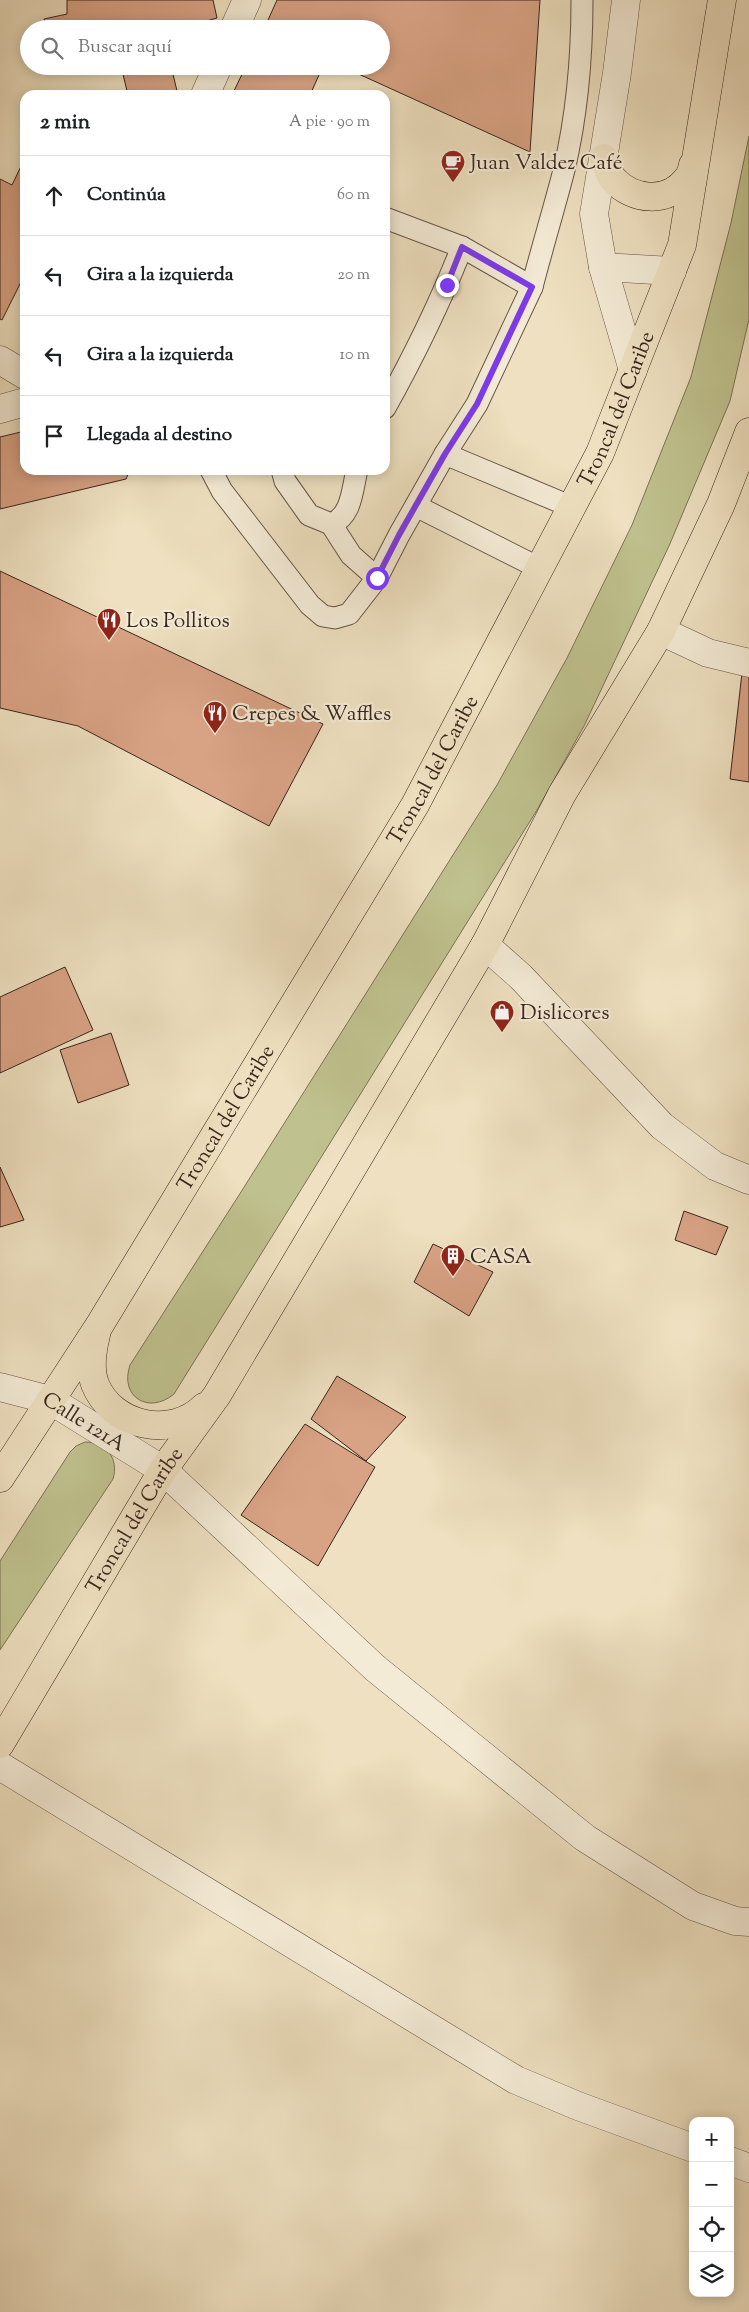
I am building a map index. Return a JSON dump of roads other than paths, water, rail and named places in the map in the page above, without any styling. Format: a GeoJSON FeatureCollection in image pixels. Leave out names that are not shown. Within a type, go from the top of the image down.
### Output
{"type":"FeatureCollection","features":[{"type":"Feature","properties":{"kind":"highway","name":"Troncal del Caribe"},"geometry":{"type":"LineString","coordinates":[[0,1478],[99,1326],[415,805],[600,453],[682,245],[722,0]]}},
{"type":"Feature","properties":{"kind":"highway"},"geometry":{"type":"LineString","coordinates":[[604,158],[612,178],[623,188],[629,192],[650,198],[671,193],[688,179],[696,159]]}},
{"type":"Feature","properties":{"kind":"highway","name":"Troncal del Caribe"},"geometry":{"type":"LineString","coordinates":[[0,1744],[163,1470],[216,1395],[485,945],[562,794],[661,631],[721,504],[749,432]]}},
{"type":"Feature","properties":{"kind":"highway"},"geometry":{"type":"LineString","coordinates":[[99,1326],[91,1355],[95,1384],[112,1408],[138,1423],[167,1426],[195,1416],[216,1395]]}},
{"type":"Feature","properties":{"kind":"street"},"geometry":{"type":"LineString","coordinates":[[238,20],[247,0]]}},
{"type":"Feature","properties":{"kind":"street"},"geometry":{"type":"LineString","coordinates":[[626,0],[617,73],[594,214],[603,266],[633,370]]}},
{"type":"Feature","properties":{"kind":"street"},"geometry":{"type":"LineString","coordinates":[[207,90],[214,75]]}},
{"type":"Feature","properties":{"kind":"street"},"geometry":{"type":"LineString","coordinates":[[603,266],[672,271]]}},
{"type":"Feature","properties":{"kind":"street"},"geometry":{"type":"LineString","coordinates":[[0,360],[20,372]]}},
{"type":"Feature","properties":{"kind":"street"},"geometry":{"type":"LineString","coordinates":[[0,408],[20,403]]}},
{"type":"Feature","properties":{"kind":"street"},"geometry":{"type":"LineString","coordinates":[[661,631],[708,652],[749,663]]}},
{"type":"Feature","properties":{"kind":"street"},"geometry":{"type":"LineString","coordinates":[[485,945],[521,977],[662,1126],[714,1166],[749,1180]]}},
{"type":"Feature","properties":{"kind":"street","name":"Calle 121A"},"geometry":{"type":"LineString","coordinates":[[0,1387],[50,1400],[163,1470],[375,1668],[585,1838],[692,1906],[736,1921],[749,1922]]}},
{"type":"Feature","properties":{"kind":"street"},"geometry":{"type":"LineString","coordinates":[[0,1766],[516,2080],[578,2106],[689,2147]]}},
{"type":"Feature","properties":{"kind":"street"},"geometry":{"type":"LineString","coordinates":[[733,2162],[749,2168]]}},
{"type":"Feature","properties":{"kind":"lane"},"geometry":{"type":"LineString","coordinates":[[214,475],[222,491],[310,605],[323,616],[335,618],[349,614],[377,578],[445,454],[477,404],[532,287],[564,168],[582,40],[582,0]]}},
{"type":"Feature","properties":{"kind":"lane"},"geometry":{"type":"LineString","coordinates":[[390,226],[462,247],[532,287]]}},
{"type":"Feature","properties":{"kind":"lane"},"geometry":{"type":"LineString","coordinates":[[390,399],[414,355],[447,285],[462,247]]}},
{"type":"Feature","properties":{"kind":"lane"},"geometry":{"type":"LineString","coordinates":[[445,454],[572,507]]}},
{"type":"Feature","properties":{"kind":"lane"},"geometry":{"type":"LineString","coordinates":[[283,475],[285,481],[308,515],[331,524],[352,555],[377,578]]}},
{"type":"Feature","properties":{"kind":"lane"},"geometry":{"type":"LineString","coordinates":[[331,524],[340,520],[347,512],[356,475]]}},
{"type":"Feature","properties":{"kind":"lane"},"geometry":{"type":"LineString","coordinates":[[416,506],[540,568]]}},
{"type":"Feature","properties":{"kind":"place","name":"Juan Valdez Café"},"geometry":{"type":"Point","coordinates":[453,183]}},
{"type":"Feature","properties":{"kind":"place","name":"Los Pollitos"},"geometry":{"type":"Point","coordinates":[109,641]}},
{"type":"Feature","properties":{"kind":"place","name":"Crepes & Waffles"},"geometry":{"type":"Point","coordinates":[215,734]}},
{"type":"Feature","properties":{"kind":"place","name":"Dislicores"},"geometry":{"type":"Point","coordinates":[502,1033]}},
{"type":"Feature","properties":{"kind":"place","name":"CASA"},"geometry":{"type":"Point","coordinates":[453,1277]}}]}
